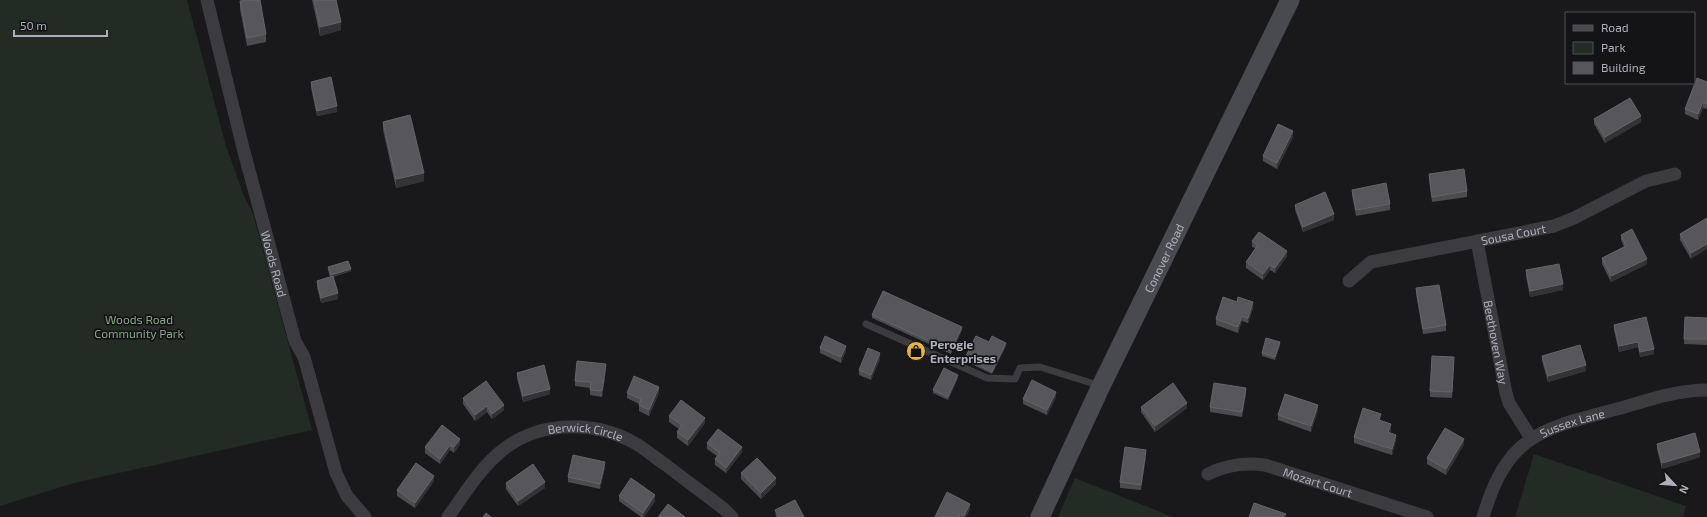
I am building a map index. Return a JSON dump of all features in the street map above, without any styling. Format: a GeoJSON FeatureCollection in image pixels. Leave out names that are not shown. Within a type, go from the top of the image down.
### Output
{"type":"FeatureCollection","features":[{"type":"Feature","properties":{"kind":"street","name":"Woods Road"},"geometry":{"type":"LineString","coordinates":[[207,0],[243,148],[295,341],[304,357],[336,473],[347,496],[365,517]]}},
{"type":"Feature","properties":{"kind":"street","name":"Conover Road"},"geometry":{"type":"LineString","coordinates":[[1040,517],[1101,386],[1290,0]]}},
{"type":"Feature","properties":{"kind":"street","name":"Sousa Court"},"geometry":{"type":"LineString","coordinates":[[1348,281],[1371,262],[1554,226],[1574,218],[1646,181],[1675,174]]}},
{"type":"Feature","properties":{"kind":"street","name":"Beethoven Way"},"geometry":{"type":"LineString","coordinates":[[1477,241],[1506,393],[1515,412],[1531,438]]}},
{"type":"Feature","properties":{"kind":"street","name":"Sussex Lane"},"geometry":{"type":"LineString","coordinates":[[1483,517],[1490,491],[1502,470],[1512,455],[1531,438],[1549,428],[1676,392],[1707,390]]}},
{"type":"Feature","properties":{"kind":"street","name":"Berwick Circle"},"geometry":{"type":"LineString","coordinates":[[448,517],[484,467],[499,452],[516,440],[535,433],[552,428],[572,426],[606,430],[631,441],[724,509],[732,517]]}},
{"type":"Feature","properties":{"kind":"street","name":"Mozart Court"},"geometry":{"type":"LineString","coordinates":[[1208,474],[1220,468],[1231,465],[1254,463],[1265,465],[1427,517]]}},
{"type":"Feature","properties":{"kind":"lane"},"geometry":{"type":"LineString","coordinates":[[866,324],[987,378],[1015,379],[1020,368],[1040,367],[1101,386]]}},
{"type":"Feature","properties":{"kind":"green space","name":"Woods Road Community Park"},"geometry":{"type":"Polygon","coordinates":[[[0,0],[187,0],[226,146],[244,196],[253,214],[312,430],[74,483],[0,506],[0,0]]]}},
{"type":"Feature","properties":{"kind":"green space"},"geometry":{"type":"Polygon","coordinates":[[[1534,454],[1686,506],[1683,517],[1515,517],[1534,454]]]}},
{"type":"Feature","properties":{"kind":"green space"},"geometry":{"type":"Polygon","coordinates":[[[1075,478],[1173,517],[1058,517],[1075,478]]]}},
{"type":"Feature","properties":{"kind":"building"},"geometry":{"type":"Polygon","coordinates":[[[260,0],[266,34],[247,38],[240,1],[260,0]]]}},
{"type":"Feature","properties":{"kind":"building"},"geometry":{"type":"Polygon","coordinates":[[[314,0],[336,0],[341,22],[320,27],[314,0]]]}},
{"type":"Feature","properties":{"kind":"building"},"geometry":{"type":"Polygon","coordinates":[[[331,77],[337,106],[317,111],[311,82],[331,77]]]}},
{"type":"Feature","properties":{"kind":"building"},"geometry":{"type":"Polygon","coordinates":[[[1697,78],[1707,82],[1707,104],[1703,102],[1698,114],[1685,109],[1697,78]]]}},
{"type":"Feature","properties":{"kind":"building"},"geometry":{"type":"Polygon","coordinates":[[[1630,98],[1641,116],[1605,137],[1594,119],[1630,98]]]}},
{"type":"Feature","properties":{"kind":"building"},"geometry":{"type":"Polygon","coordinates":[[[410,115],[424,173],[396,179],[383,122],[410,115]]]}},
{"type":"Feature","properties":{"kind":"building"},"geometry":{"type":"Polygon","coordinates":[[[1278,124],[1293,131],[1277,163],[1263,156],[1278,124]]]}},
{"type":"Feature","properties":{"kind":"building"},"geometry":{"type":"Polygon","coordinates":[[[1464,169],[1467,191],[1432,197],[1429,174],[1464,169]]]}},
{"type":"Feature","properties":{"kind":"building"},"geometry":{"type":"Polygon","coordinates":[[[1386,183],[1390,204],[1356,210],[1352,190],[1386,183]]]}},
{"type":"Feature","properties":{"kind":"building"},"geometry":{"type":"Polygon","coordinates":[[[1325,192],[1334,214],[1303,227],[1295,205],[1325,192]]]}},
{"type":"Feature","properties":{"kind":"building"},"geometry":{"type":"Polygon","coordinates":[[[1707,218],[1707,244],[1691,253],[1680,234],[1707,218]]]}},
{"type":"Feature","properties":{"kind":"building"},"geometry":{"type":"Polygon","coordinates":[[[1632,229],[1647,259],[1611,276],[1602,258],[1626,246],[1621,235],[1632,229]]]}},
{"type":"Feature","properties":{"kind":"building"},"geometry":{"type":"Polygon","coordinates":[[[1259,232],[1287,251],[1275,268],[1270,265],[1263,274],[1246,262],[1258,245],[1252,241],[1259,232]]]}},
{"type":"Feature","properties":{"kind":"building"},"geometry":{"type":"Polygon","coordinates":[[[348,261],[351,269],[331,275],[328,267],[348,261]]]}},
{"type":"Feature","properties":{"kind":"building"},"geometry":{"type":"Polygon","coordinates":[[[1559,264],[1563,284],[1530,291],[1526,270],[1559,264]]]}},
{"type":"Feature","properties":{"kind":"building"},"geometry":{"type":"Polygon","coordinates":[[[333,276],[338,293],[321,298],[317,281],[333,276]]]}},
{"type":"Feature","properties":{"kind":"building"},"geometry":{"type":"Polygon","coordinates":[[[1439,285],[1446,325],[1423,329],[1416,288],[1439,285]]]}},
{"type":"Feature","properties":{"kind":"building"},"geometry":{"type":"Polygon","coordinates":[[[883,291],[962,327],[951,351],[872,315],[883,291]]]}},
{"type":"Feature","properties":{"kind":"building"},"geometry":{"type":"Polygon","coordinates":[[[1223,297],[1237,302],[1238,297],[1253,302],[1248,318],[1242,316],[1238,327],[1216,319],[1223,297]]]}},
{"type":"Feature","properties":{"kind":"building"},"geometry":{"type":"Polygon","coordinates":[[[1646,317],[1654,349],[1640,352],[1638,342],[1619,346],[1614,325],[1646,317]]]}},
{"type":"Feature","properties":{"kind":"building"},"geometry":{"type":"Polygon","coordinates":[[[1685,317],[1707,318],[1707,339],[1684,339],[1685,317]]]}},
{"type":"Feature","properties":{"kind":"building"},"geometry":{"type":"Polygon","coordinates":[[[825,336],[846,346],[841,357],[820,348],[825,336]]]}},
{"type":"Feature","properties":{"kind":"building"},"geometry":{"type":"Polygon","coordinates":[[[976,336],[989,342],[992,336],[1006,343],[992,372],[965,358],[976,336]]]}},
{"type":"Feature","properties":{"kind":"building"},"geometry":{"type":"Polygon","coordinates":[[[1266,338],[1280,342],[1275,357],[1262,353],[1266,338]]]}},
{"type":"Feature","properties":{"kind":"building"},"geometry":{"type":"Polygon","coordinates":[[[1580,345],[1586,365],[1548,376],[1542,356],[1580,345]]]}},
{"type":"Feature","properties":{"kind":"building"},"geometry":{"type":"Polygon","coordinates":[[[868,348],[880,353],[871,375],[859,370],[868,348]]]}},
{"type":"Feature","properties":{"kind":"building"},"geometry":{"type":"Polygon","coordinates":[[[1432,356],[1454,357],[1452,392],[1430,391],[1432,356]]]}},
{"type":"Feature","properties":{"kind":"building"},"geometry":{"type":"Polygon","coordinates":[[[577,361],[606,364],[602,391],[590,390],[591,382],[575,381],[577,361]]]}},
{"type":"Feature","properties":{"kind":"building"},"geometry":{"type":"Polygon","coordinates":[[[544,365],[550,389],[523,396],[517,373],[544,365]]]}},
{"type":"Feature","properties":{"kind":"building"},"geometry":{"type":"Polygon","coordinates":[[[944,368],[958,375],[948,397],[933,390],[944,368]]]}},
{"type":"Feature","properties":{"kind":"building"},"geometry":{"type":"Polygon","coordinates":[[[634,376],[659,387],[649,410],[639,405],[641,399],[627,393],[634,376]]]}},
{"type":"Feature","properties":{"kind":"building"},"geometry":{"type":"Polygon","coordinates":[[[1032,380],[1056,392],[1047,410],[1023,399],[1032,380]]]}},
{"type":"Feature","properties":{"kind":"building"},"geometry":{"type":"Polygon","coordinates":[[[486,381],[504,405],[492,414],[487,406],[475,415],[463,398],[486,381]]]}},
{"type":"Feature","properties":{"kind":"building"},"geometry":{"type":"Polygon","coordinates":[[[1173,383],[1187,403],[1155,426],[1141,407],[1173,383]]]}},
{"type":"Feature","properties":{"kind":"building"},"geometry":{"type":"Polygon","coordinates":[[[1214,383],[1246,388],[1242,412],[1210,407],[1214,383]]]}},
{"type":"Feature","properties":{"kind":"building"},"geometry":{"type":"Polygon","coordinates":[[[1285,394],[1318,405],[1311,426],[1278,415],[1285,394]]]}},
{"type":"Feature","properties":{"kind":"building"},"geometry":{"type":"Polygon","coordinates":[[[681,400],[705,418],[688,440],[677,432],[682,425],[669,416],[681,400]]]}},
{"type":"Feature","properties":{"kind":"building"},"geometry":{"type":"Polygon","coordinates":[[[1363,408],[1381,414],[1379,420],[1391,424],[1388,432],[1396,435],[1392,449],[1354,437],[1363,408]]]}},
{"type":"Feature","properties":{"kind":"building"},"geometry":{"type":"Polygon","coordinates":[[[442,425],[460,439],[454,447],[450,445],[440,459],[425,447],[442,425]]]}},
{"type":"Feature","properties":{"kind":"building"},"geometry":{"type":"Polygon","coordinates":[[[1445,428],[1464,439],[1446,469],[1427,458],[1445,428]]]}},
{"type":"Feature","properties":{"kind":"building"},"geometry":{"type":"Polygon","coordinates":[[[718,429],[742,447],[726,468],[715,459],[720,453],[707,443],[718,429]]]}},
{"type":"Feature","properties":{"kind":"building"},"geometry":{"type":"Polygon","coordinates":[[[1695,433],[1700,452],[1662,463],[1657,444],[1695,433]]]}},
{"type":"Feature","properties":{"kind":"building"},"geometry":{"type":"Polygon","coordinates":[[[1125,447],[1146,450],[1141,485],[1120,482],[1125,447]]]}},
{"type":"Feature","properties":{"kind":"building"},"geometry":{"type":"Polygon","coordinates":[[[573,455],[605,462],[600,484],[568,477],[573,455]]]}},
{"type":"Feature","properties":{"kind":"building"},"geometry":{"type":"Polygon","coordinates":[[[757,458],[776,478],[761,493],[741,473],[757,458]]]}},
{"type":"Feature","properties":{"kind":"building"},"geometry":{"type":"Polygon","coordinates":[[[416,463],[434,476],[415,503],[397,490],[416,463]]]}},
{"type":"Feature","properties":{"kind":"building"},"geometry":{"type":"Polygon","coordinates":[[[533,464],[545,482],[518,501],[506,483],[533,464]]]}},
{"type":"Feature","properties":{"kind":"building"},"geometry":{"type":"Polygon","coordinates":[[[631,478],[655,495],[643,513],[619,496],[631,478]]]}},
{"type":"Feature","properties":{"kind":"building"},"geometry":{"type":"Polygon","coordinates":[[[947,492],[970,504],[964,516],[960,514],[959,517],[935,517],[947,492]]]}},
{"type":"Feature","properties":{"kind":"building"},"geometry":{"type":"Polygon","coordinates":[[[795,500],[804,517],[779,517],[775,510],[795,500]]]}},
{"type":"Feature","properties":{"kind":"building"},"geometry":{"type":"Polygon","coordinates":[[[1254,503],[1286,514],[1284,517],[1249,517],[1254,503]]]}},
{"type":"Feature","properties":{"kind":"building"},"geometry":{"type":"Polygon","coordinates":[[[668,504],[685,517],[658,517],[668,504]]]}},
{"type":"Feature","properties":{"kind":"building"},"geometry":{"type":"Polygon","coordinates":[[[486,513],[491,517],[483,517],[486,513]]]}},
{"type":"Feature","properties":{"kind":"place","name":"Perogie Enterprises"},"geometry":{"type":"Point","coordinates":[916,351]}}]}
